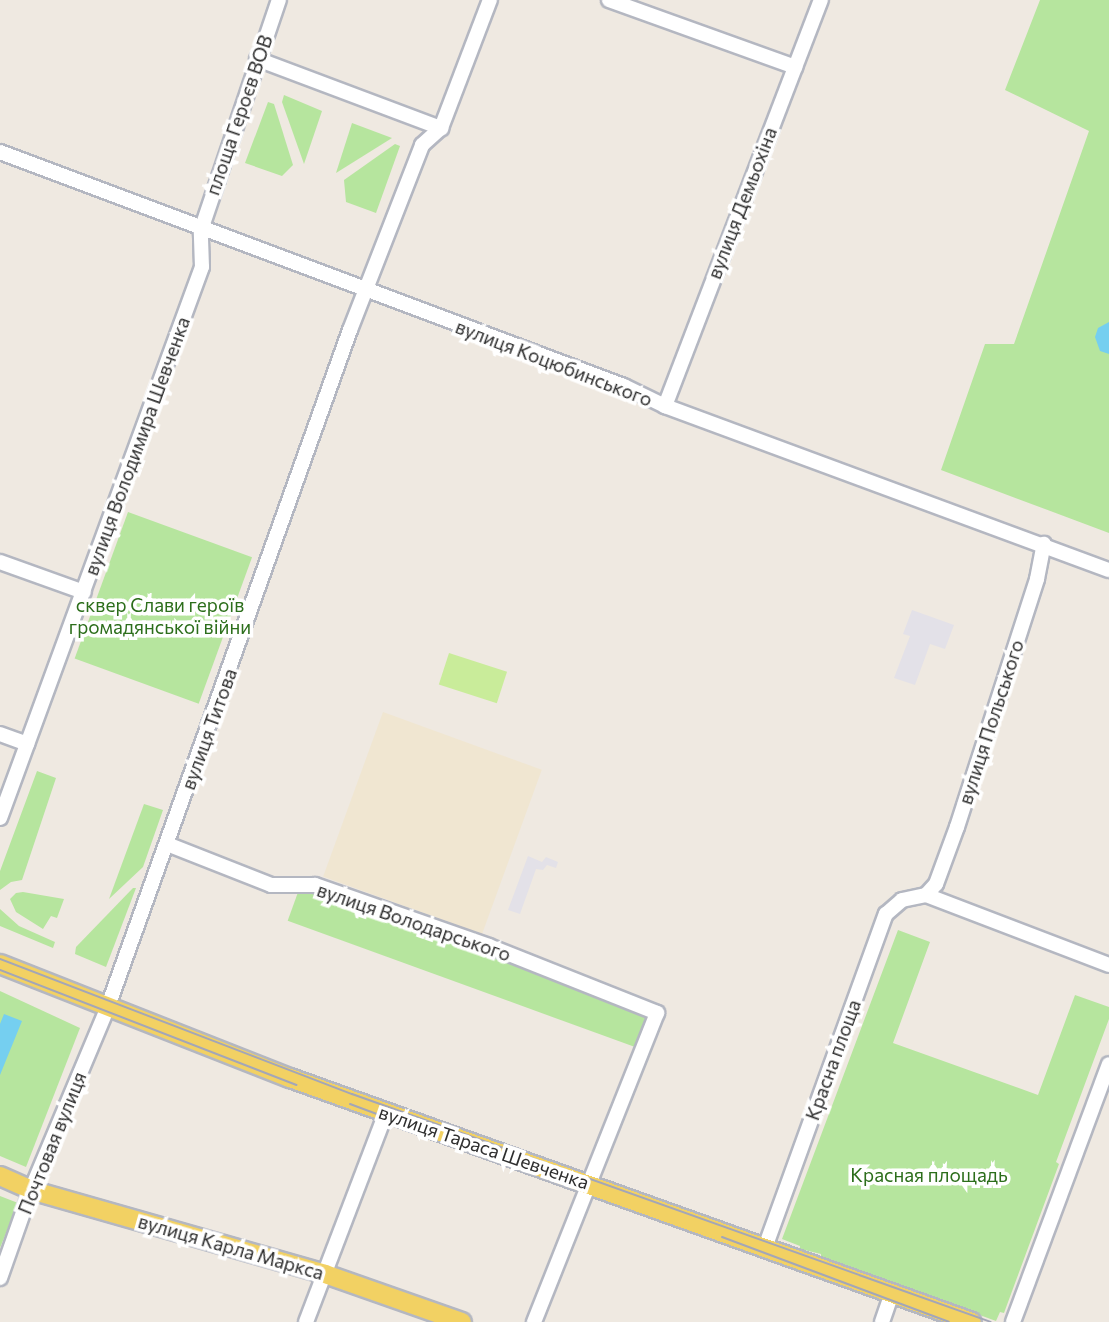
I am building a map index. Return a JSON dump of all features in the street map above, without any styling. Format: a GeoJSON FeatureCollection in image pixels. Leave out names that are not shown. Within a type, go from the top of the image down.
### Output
{"type":"FeatureCollection","features":[{"type":"Feature","properties":{"kind":"main road","name":"вулиця Тараса Шевченка"},"geometry":{"type":"LineString","coordinates":[[0,964],[107,1009],[386,1113],[589,1183],[972,1322]]}},
{"type":"Feature","properties":{"kind":"main road","name":"вулиця Карла Маркса"},"geometry":{"type":"LineString","coordinates":[[0,1176],[31,1190],[325,1274],[462,1322]]}},
{"type":"Feature","properties":{"kind":"street","name":"площа Героєв ВОВ"},"geometry":{"type":"LineString","coordinates":[[201,230],[279,0]]}},
{"type":"Feature","properties":{"kind":"street"},"geometry":{"type":"LineString","coordinates":[[366,292],[422,145],[441,128],[491,0]]}},
{"type":"Feature","properties":{"kind":"street"},"geometry":{"type":"LineString","coordinates":[[610,0],[795,66]]}},
{"type":"Feature","properties":{"kind":"street","name":"вулиця Демьохіна"},"geometry":{"type":"LineString","coordinates":[[665,406],[821,0]]}},
{"type":"Feature","properties":{"kind":"street"},"geometry":{"type":"LineString","coordinates":[[257,59],[441,128]]}},
{"type":"Feature","properties":{"kind":"street","name":"вулиця Коцюбинського"},"geometry":{"type":"LineString","coordinates":[[0,152],[366,292],[624,386],[665,406],[1109,570]]}},
{"type":"Feature","properties":{"kind":"street","name":"вулиця Володимира Шевченка"},"geometry":{"type":"LineString","coordinates":[[0,818],[202,267],[201,230]]}},
{"type":"Feature","properties":{"kind":"street","name":"вулиця Титова"},"geometry":{"type":"LineString","coordinates":[[107,1009],[366,292]]}},
{"type":"Feature","properties":{"kind":"street","name":"вулиця Польського"},"geometry":{"type":"LineString","coordinates":[[926,895],[936,884],[954,837],[1037,579],[1044,544]]}},
{"type":"Feature","properties":{"kind":"street"},"geometry":{"type":"LineString","coordinates":[[0,562],[84,592]]}},
{"type":"Feature","properties":{"kind":"street"},"geometry":{"type":"LineString","coordinates":[[0,734],[27,744]]}},
{"type":"Feature","properties":{"kind":"street","name":"вулиця Володарського"},"geometry":{"type":"LineString","coordinates":[[167,844],[271,885],[315,885],[489,946],[657,1013],[589,1183]]}},
{"type":"Feature","properties":{"kind":"street"},"geometry":{"type":"LineString","coordinates":[[926,895],[1109,965]]}},
{"type":"Feature","properties":{"kind":"street","name":"Красна площа"},"geometry":{"type":"LineString","coordinates":[[762,1247],[768,1242],[887,914],[902,900],[926,895]]}},
{"type":"Feature","properties":{"kind":"street","name":"Почтовая вулиця"},"geometry":{"type":"LineString","coordinates":[[0,1278],[31,1190],[107,1009]]}},
{"type":"Feature","properties":{"kind":"street"},"geometry":{"type":"LineString","coordinates":[[1013,1322],[1109,1064]]}},
{"type":"Feature","properties":{"kind":"street"},"geometry":{"type":"LineString","coordinates":[[306,1322],[386,1113]]}},
{"type":"Feature","properties":{"kind":"street"},"geometry":{"type":"LineString","coordinates":[[534,1322],[589,1183]]}},
{"type":"Feature","properties":{"kind":"street"},"geometry":{"type":"LineString","coordinates":[[882,1322],[892,1293]]}},
{"type":"Feature","properties":{"kind":"shaded area"},"geometry":{"type":"Polygon","coordinates":[[[912,610],[954,625],[945,649],[930,644],[915,685],[894,678],[910,636],[903,634],[912,610]]]}},
{"type":"Feature","properties":{"kind":"shaded area"},"geometry":{"type":"Polygon","coordinates":[[[383,712],[542,770],[482,934],[323,876],[383,712]]]}},
{"type":"Feature","properties":{"kind":"shaded area"},"geometry":{"type":"Polygon","coordinates":[[[528,856],[542,862],[546,857],[558,862],[556,868],[547,865],[543,870],[536,869],[520,914],[508,910],[528,856]]]}},
{"type":"Feature","properties":{"kind":"green space"},"geometry":{"type":"Polygon","coordinates":[[[1040,0],[1109,0],[1109,533],[941,470],[985,344],[1014,344],[1089,131],[1005,90],[1040,0]]]}},
{"type":"Feature","properties":{"kind":"green space"},"geometry":{"type":"Polygon","coordinates":[[[284,95],[322,111],[304,164],[282,102],[284,95]]]}},
{"type":"Feature","properties":{"kind":"green space"},"geometry":{"type":"Polygon","coordinates":[[[268,102],[274,104],[293,165],[282,176],[245,163],[268,102]]]}},
{"type":"Feature","properties":{"kind":"green space"},"geometry":{"type":"Polygon","coordinates":[[[352,123],[392,138],[336,173],[352,123]]]}},
{"type":"Feature","properties":{"kind":"green space"},"geometry":{"type":"Polygon","coordinates":[[[395,144],[400,146],[376,213],[346,202],[344,180],[395,144]]]}},
{"type":"Feature","properties":{"kind":"green space","name":"сквер Слави героїв громадянської війни"},"geometry":{"type":"Polygon","coordinates":[[[128,512],[252,557],[199,704],[75,659],[128,512]]]}},
{"type":"Feature","properties":{"kind":"green space"},"geometry":{"type":"Polygon","coordinates":[[[449,653],[507,672],[497,703],[439,684],[449,653]]]}},
{"type":"Feature","properties":{"kind":"green space"},"geometry":{"type":"Polygon","coordinates":[[[37,771],[56,778],[22,880],[11,882],[0,890],[0,871],[37,771]]]}},
{"type":"Feature","properties":{"kind":"green space"},"geometry":{"type":"Polygon","coordinates":[[[144,804],[163,810],[143,867],[109,899],[144,804]]]}},
{"type":"Feature","properties":{"kind":"green space"},"geometry":{"type":"Polygon","coordinates":[[[301,884],[655,1013],[642,1050],[288,921],[301,884]]]}},
{"type":"Feature","properties":{"kind":"green space"},"geometry":{"type":"Polygon","coordinates":[[[133,888],[136,888],[106,967],[75,954],[76,947],[133,888]]]}},
{"type":"Feature","properties":{"kind":"green space"},"geometry":{"type":"Polygon","coordinates":[[[16,893],[64,899],[57,918],[51,916],[43,929],[16,912],[10,899],[16,893]]]}},
{"type":"Feature","properties":{"kind":"green space"},"geometry":{"type":"Polygon","coordinates":[[[0,909],[19,926],[55,942],[53,948],[0,926],[0,909]]]}},
{"type":"Feature","properties":{"kind":"green space","name":"Красная площадь"},"geometry":{"type":"Polygon","coordinates":[[[898,930],[930,942],[893,1043],[1038,1095],[1075,995],[1109,1007],[1109,1019],[1056,1162],[1059,1164],[1004,1313],[1000,1312],[996,1321],[821,1257],[821,1254],[800,1249],[800,1246],[782,1239],[898,930]]]}},
{"type":"Feature","properties":{"kind":"green space"},"geometry":{"type":"Polygon","coordinates":[[[0,991],[80,1028],[26,1167],[0,1156],[0,991]]]}},
{"type":"Feature","properties":{"kind":"green space"},"geometry":{"type":"Polygon","coordinates":[[[0,1196],[18,1203],[0,1248],[0,1196]]]}},
{"type":"Feature","properties":{"kind":"water"},"geometry":{"type":"Polygon","coordinates":[[[1109,322],[1109,354],[1100,351],[1095,337],[1098,328],[1109,322]]]}},
{"type":"Feature","properties":{"kind":"water"},"geometry":{"type":"Polygon","coordinates":[[[4,1014],[22,1021],[0,1075],[0,1024],[4,1014]]]}},
{"type":"Feature","properties":{"kind":"tram line"},"geometry":{"type":"LineString","coordinates":[[0,959],[352,1094],[991,1322]]}},
{"type":"Feature","properties":{"kind":"tram line"},"geometry":{"type":"LineString","coordinates":[[0,970],[297,1085]]}},
{"type":"Feature","properties":{"kind":"tram line"},"geometry":{"type":"LineString","coordinates":[[350,1104],[425,1132]]}},
{"type":"Feature","properties":{"kind":"tram line"},"geometry":{"type":"LineString","coordinates":[[722,1237],[949,1322]]}}]}
